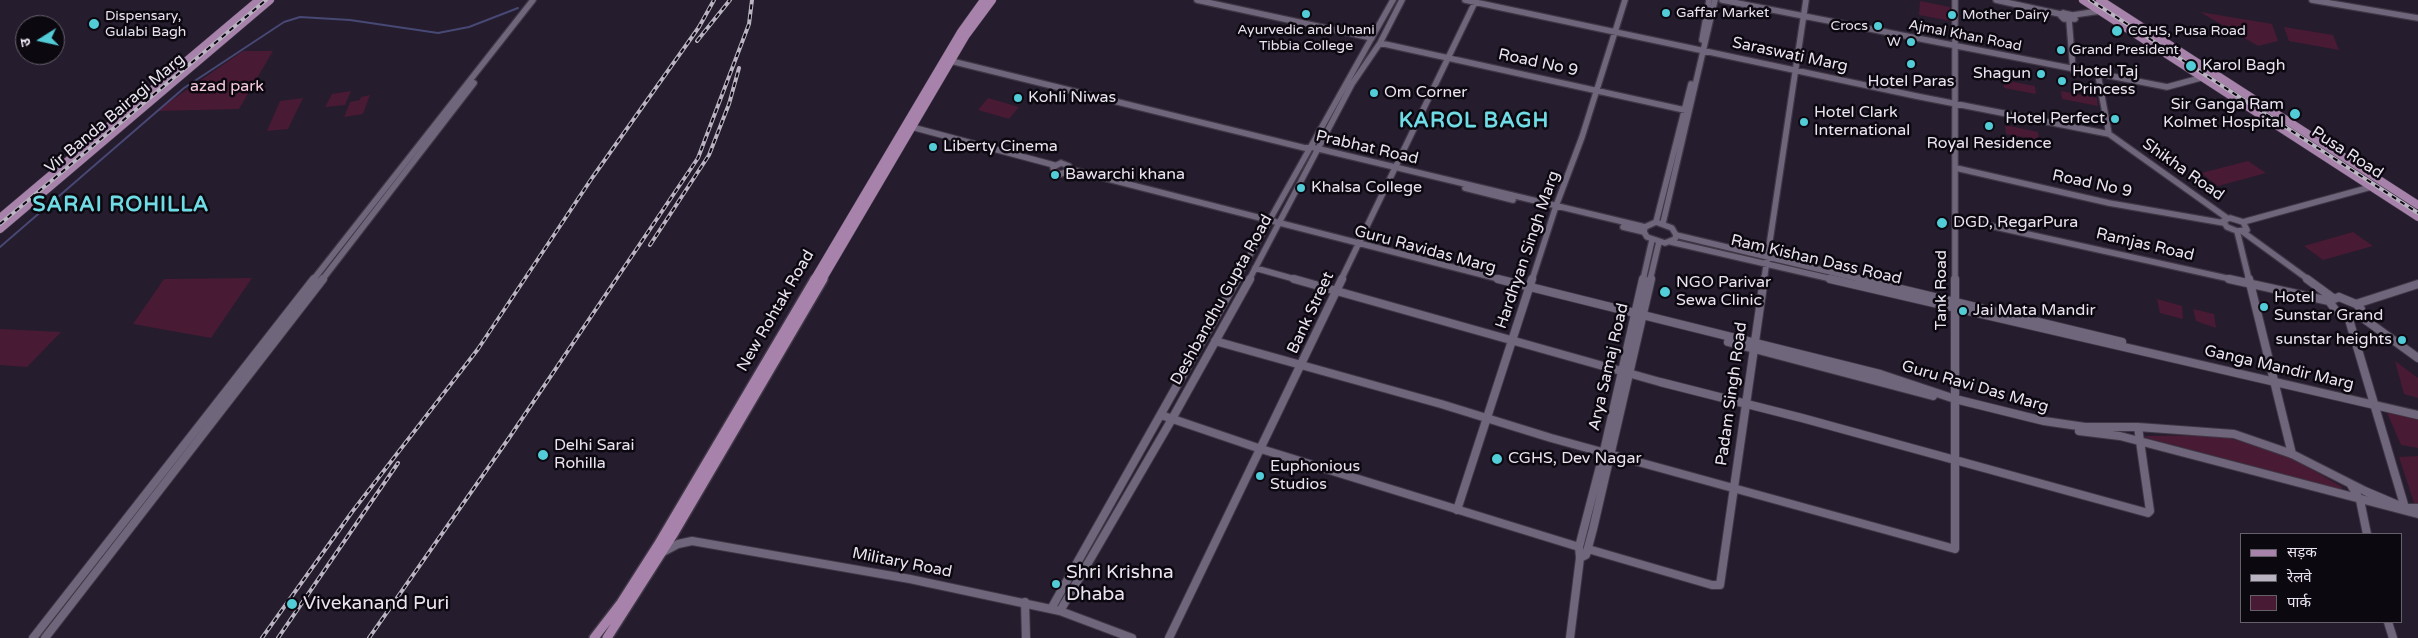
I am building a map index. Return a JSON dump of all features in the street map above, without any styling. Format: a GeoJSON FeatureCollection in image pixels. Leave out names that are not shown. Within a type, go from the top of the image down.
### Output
{"type":"FeatureCollection","features":[{"type":"Feature","properties":{"kind":"main road","name":"Vir Banda Bairagi Marg"},"geometry":{"type":"LineString","coordinates":[[0,218],[259,0]]}},
{"type":"Feature","properties":{"kind":"main road","name":"Vir Banda Bairagi Marg"},"geometry":{"type":"LineString","coordinates":[[0,229],[270,0]]}},
{"type":"Feature","properties":{"kind":"main road","name":"New Rohtak Road"},"geometry":{"type":"LineString","coordinates":[[607,638],[663,552],[961,32],[984,0]]}},
{"type":"Feature","properties":{"kind":"main road","name":"New Rohtak Road"},"geometry":{"type":"LineString","coordinates":[[594,638],[620,603],[658,545],[908,126],[971,28],[992,0]]}},
{"type":"Feature","properties":{"kind":"main road","name":"Pusa Road"},"geometry":{"type":"LineString","coordinates":[[2083,0],[2418,217]]}},
{"type":"Feature","properties":{"kind":"main road","name":"Pusa Road"},"geometry":{"type":"LineString","coordinates":[[2100,0],[2321,138],[2418,205]]}},
{"type":"Feature","properties":{"kind":"street"},"geometry":{"type":"LineString","coordinates":[[33,638],[533,0]]}},
{"type":"Feature","properties":{"kind":"street"},"geometry":{"type":"LineString","coordinates":[[45,638],[538,0]]}},
{"type":"Feature","properties":{"kind":"street"},"geometry":{"type":"LineString","coordinates":[[1197,0],[1372,38]]}},
{"type":"Feature","properties":{"kind":"street","name":"Deshbandhu Gupta Road"},"geometry":{"type":"LineString","coordinates":[[1060,611],[1172,419],[1280,223],[1312,149],[1393,0]]}},
{"type":"Feature","properties":{"kind":"street","name":"Deshbandhu Gupta Road"},"geometry":{"type":"LineString","coordinates":[[1051,609],[1269,221],[1352,84],[1380,42],[1402,0]]}},
{"type":"Feature","properties":{"kind":"street","name":"Saraswati Marg"},"geometry":{"type":"LineString","coordinates":[[1465,0],[1477,1],[1955,104],[2109,134],[2122,144]]}},
{"type":"Feature","properties":{"kind":"street","name":"Hardhyan Singh Marg"},"geometry":{"type":"LineString","coordinates":[[1457,510],[1556,208],[1582,137],[1625,0]]}},
{"type":"Feature","properties":{"kind":"street"},"geometry":{"type":"LineString","coordinates":[[1702,51],[1709,0]]}},
{"type":"Feature","properties":{"kind":"street"},"geometry":{"type":"LineString","coordinates":[[1659,222],[1715,0]]}},
{"type":"Feature","properties":{"kind":"street","name":"Ajmal Khan Road"},"geometry":{"type":"LineString","coordinates":[[1722,0],[2098,75],[2168,87],[2204,77]]}},
{"type":"Feature","properties":{"kind":"street","name":"Padam Singh Road"},"geometry":{"type":"LineString","coordinates":[[1588,549],[1712,585],[1720,585],[1732,488],[1788,130],[1794,70],[1806,0]]}},
{"type":"Feature","properties":{"kind":"street","name":"Tank Road"},"geometry":{"type":"LineString","coordinates":[[1732,488],[1956,549],[1955,0]]}},
{"type":"Feature","properties":{"kind":"street"},"geometry":{"type":"LineString","coordinates":[[1996,0],[2060,14],[2062,18],[2071,18],[2100,10]]}},
{"type":"Feature","properties":{"kind":"street"},"geometry":{"type":"LineString","coordinates":[[2312,0],[2418,18]]}},
{"type":"Feature","properties":{"kind":"street"},"geometry":{"type":"LineString","coordinates":[[2336,0],[2418,14]]}},
{"type":"Feature","properties":{"kind":"street","name":"Bank Street"},"geometry":{"type":"LineString","coordinates":[[1170,638],[1477,1]]}},
{"type":"Feature","properties":{"kind":"street"},"geometry":{"type":"LineString","coordinates":[[2071,18],[2073,70]]}},
{"type":"Feature","properties":{"kind":"street","name":"Saraswati Marg"},"geometry":{"type":"LineString","coordinates":[[1614,31],[1693,46]]}},
{"type":"Feature","properties":{"kind":"street","name":"Road No 9"},"geometry":{"type":"LineString","coordinates":[[1380,42],[1687,110]]}},
{"type":"Feature","properties":{"kind":"street","name":"Prabhat Road"},"geometry":{"type":"LineString","coordinates":[[951,61],[1556,208]]}},
{"type":"Feature","properties":{"kind":"street"},"geometry":{"type":"LineString","coordinates":[[2098,75],[2109,134]]}},
{"type":"Feature","properties":{"kind":"street","name":"Guru Ravidas Marg"},"geometry":{"type":"LineString","coordinates":[[908,126],[1054,165],[1064,163],[1069,169],[1638,317]]}},
{"type":"Feature","properties":{"kind":"street","name":"Shikha Road"},"geometry":{"type":"LineString","coordinates":[[2122,144],[2240,231]]}},
{"type":"Feature","properties":{"kind":"street","name":"Road No 9"},"geometry":{"type":"LineString","coordinates":[[1956,168],[2109,203],[2225,221],[2243,222]]}},
{"type":"Feature","properties":{"kind":"street"},"geometry":{"type":"LineString","coordinates":[[2240,231],[2247,228],[2243,222],[2371,187]]}},
{"type":"Feature","properties":{"kind":"street"},"geometry":{"type":"LineString","coordinates":[[1556,208],[1644,229],[1655,241],[1588,549],[1586,555],[1580,558]]}},
{"type":"Feature","properties":{"kind":"street","name":"Ramjas Road"},"geometry":{"type":"LineString","coordinates":[[1955,218],[2250,283],[2331,299],[2344,298],[2356,304]]}},
{"type":"Feature","properties":{"kind":"street"},"geometry":{"type":"LineString","coordinates":[[1644,229],[1659,222],[1672,228],[1676,235],[1671,242]]}},
{"type":"Feature","properties":{"kind":"street"},"geometry":{"type":"LineString","coordinates":[[2240,231],[2250,283],[2292,454]]}},
{"type":"Feature","properties":{"kind":"street"},"geometry":{"type":"LineString","coordinates":[[2240,231],[2331,299],[2332,308],[2348,316],[2360,316],[2418,358]]}},
{"type":"Feature","properties":{"kind":"street","name":"Ram Kishan Dass Road"},"geometry":{"type":"LineString","coordinates":[[1676,235],[1955,304]]}},
{"type":"Feature","properties":{"kind":"street","name":"Ram Kishan Dass Road"},"geometry":{"type":"LineString","coordinates":[[1655,241],[1671,242],[1767,259]]}},
{"type":"Feature","properties":{"kind":"street"},"geometry":{"type":"LineString","coordinates":[[1255,268],[1625,373],[1802,418],[2144,513],[2150,511],[2138,427]]}},
{"type":"Feature","properties":{"kind":"street"},"geometry":{"type":"LineString","coordinates":[[2360,316],[2363,311],[2356,304],[2418,284]]}},
{"type":"Feature","properties":{"kind":"street","name":"Ganga Mandir Marg"},"geometry":{"type":"LineString","coordinates":[[1955,304],[2418,415]]}},
{"type":"Feature","properties":{"kind":"street"},"geometry":{"type":"LineString","coordinates":[[2348,316],[2405,508]]}},
{"type":"Feature","properties":{"kind":"street","name":"Guru Ravi Das Marg"},"geometry":{"type":"LineString","coordinates":[[1638,317],[1754,346],[2047,427],[2108,434],[2141,441],[2418,514]]}},
{"type":"Feature","properties":{"kind":"street"},"geometry":{"type":"LineString","coordinates":[[1215,341],[1460,410],[1486,420],[1608,452],[1732,488]]}},
{"type":"Feature","properties":{"kind":"street","name":"Guru Ravi Das Marg"},"geometry":{"type":"LineString","coordinates":[[1955,401],[2061,425],[2223,432],[2292,454],[2351,484],[2405,508],[2418,508]]}},
{"type":"Feature","properties":{"kind":"street"},"geometry":{"type":"LineString","coordinates":[[1161,415],[1261,449],[1579,547]]}},
{"type":"Feature","properties":{"kind":"street","name":"Arya Samaj Road"},"geometry":{"type":"LineString","coordinates":[[1570,638],[1580,558],[1579,547],[1608,452]]}},
{"type":"Feature","properties":{"kind":"street"},"geometry":{"type":"LineString","coordinates":[[2351,484],[2360,500],[2367,533]]}},
{"type":"Feature","properties":{"kind":"street","name":"Military Road"},"geometry":{"type":"LineString","coordinates":[[663,552],[678,544],[692,541],[1025,602],[1060,611],[1132,638]]}},
{"type":"Feature","properties":{"kind":"street"},"geometry":{"type":"LineString","coordinates":[[1025,602],[1026,638]]}},
{"type":"Feature","properties":{"kind":"street"},"geometry":{"type":"LineString","coordinates":[[2388,623],[2393,638]]}},
{"type":"Feature","properties":{"kind":"green space"},"geometry":{"type":"Polygon","coordinates":[[[1920,1],[1950,7],[1951,21],[1919,15],[1920,1]]]}},
{"type":"Feature","properties":{"kind":"green space"},"geometry":{"type":"Polygon","coordinates":[[[2200,12],[2272,24],[2278,41],[2258,46],[2200,12]]]}},
{"type":"Feature","properties":{"kind":"green space"},"geometry":{"type":"Polygon","coordinates":[[[2284,27],[2333,35],[2339,50],[2289,41],[2284,27]]]}},
{"type":"Feature","properties":{"kind":"green space","name":"azad park"},"geometry":{"type":"Polygon","coordinates":[[[243,51],[273,51],[239,109],[156,111],[243,51]]]}},
{"type":"Feature","properties":{"kind":"green space"},"geometry":{"type":"Polygon","coordinates":[[[2003,80],[2035,86],[2036,94],[2004,88],[2003,80]]]}},
{"type":"Feature","properties":{"kind":"green space"},"geometry":{"type":"Polygon","coordinates":[[[351,91],[345,105],[325,107],[332,94],[351,91]]]}},
{"type":"Feature","properties":{"kind":"green space"},"geometry":{"type":"Polygon","coordinates":[[[2061,91],[2097,98],[2098,106],[2062,99],[2061,91]]]}},
{"type":"Feature","properties":{"kind":"green space"},"geometry":{"type":"Polygon","coordinates":[[[370,95],[363,114],[344,117],[350,102],[370,95]]]}},
{"type":"Feature","properties":{"kind":"green space"},"geometry":{"type":"Polygon","coordinates":[[[303,98],[288,129],[267,131],[280,101],[303,98]]]}},
{"type":"Feature","properties":{"kind":"green space"},"geometry":{"type":"Polygon","coordinates":[[[988,98],[1019,107],[1009,119],[978,110],[988,98]]]}},
{"type":"Feature","properties":{"kind":"green space"},"geometry":{"type":"Polygon","coordinates":[[[2005,125],[2038,132],[2039,140],[2006,134],[2005,125]]]}},
{"type":"Feature","properties":{"kind":"green space"},"geometry":{"type":"Polygon","coordinates":[[[2248,161],[2266,173],[2218,186],[2201,173],[2248,161]]]}},
{"type":"Feature","properties":{"kind":"green space"},"geometry":{"type":"Polygon","coordinates":[[[2353,232],[2373,246],[2323,260],[2304,246],[2353,232]]]}},
{"type":"Feature","properties":{"kind":"green space"},"geometry":{"type":"Polygon","coordinates":[[[252,278],[211,338],[133,324],[164,279],[252,278]]]}},
{"type":"Feature","properties":{"kind":"green space"},"geometry":{"type":"Polygon","coordinates":[[[2157,299],[2182,306],[2183,319],[2160,313],[2157,299]]]}},
{"type":"Feature","properties":{"kind":"green space"},"geometry":{"type":"Polygon","coordinates":[[[2193,309],[2214,314],[2216,328],[2196,321],[2193,309]]]}},
{"type":"Feature","properties":{"kind":"green space"},"geometry":{"type":"Polygon","coordinates":[[[0,329],[61,332],[27,367],[0,365],[0,329]]]}},
{"type":"Feature","properties":{"kind":"green space"},"geometry":{"type":"Polygon","coordinates":[[[2395,361],[2418,378],[2418,398],[2404,394],[2395,361]]]}},
{"type":"Feature","properties":{"kind":"green space"},"geometry":{"type":"Polygon","coordinates":[[[2385,408],[2418,416],[2418,448],[2401,445],[2385,408]]]}},
{"type":"Feature","properties":{"kind":"green space"},"geometry":{"type":"Polygon","coordinates":[[[2219,435],[2287,455],[2342,487],[2343,490],[2145,436],[2219,435]]]}},
{"type":"Feature","properties":{"kind":"green space"},"geometry":{"type":"Polygon","coordinates":[[[2418,456],[2418,503],[2414,503],[2399,457],[2418,456]]]}},
{"type":"Feature","properties":{"kind":"waterway"},"geometry":{"type":"LineString","coordinates":[[0,247],[184,88],[284,22],[300,17],[350,20],[438,33],[469,27],[518,8]]}},
{"type":"Feature","properties":{"kind":"railway"},"geometry":{"type":"LineString","coordinates":[[0,224],[266,0]]}},
{"type":"Feature","properties":{"kind":"railway"},"geometry":{"type":"LineString","coordinates":[[262,638],[352,512],[478,349],[592,178],[699,27],[714,0]]}},
{"type":"Feature","properties":{"kind":"railway"},"geometry":{"type":"LineString","coordinates":[[697,41],[730,0]]}},
{"type":"Feature","properties":{"kind":"railway"},"geometry":{"type":"LineString","coordinates":[[369,638],[509,438],[698,158],[749,24],[752,0]]}},
{"type":"Feature","properties":{"kind":"railway"},"geometry":{"type":"LineString","coordinates":[[2090,0],[2418,213]]}},
{"type":"Feature","properties":{"kind":"railway"},"geometry":{"type":"LineString","coordinates":[[650,245],[709,155],[729,104],[739,68]]}},
{"type":"Feature","properties":{"kind":"railway"},"geometry":{"type":"LineString","coordinates":[[278,638],[398,463]]}},
{"type":"Feature","properties":{"kind":"place","name":"Gaffar Market"},"geometry":{"type":"Point","coordinates":[1666,13]}},
{"type":"Feature","properties":{"kind":"place","name":"Ayurvedic and Unani Tibbia College"},"geometry":{"type":"Point","coordinates":[1306,14]}},
{"type":"Feature","properties":{"kind":"place","name":"Mother Dairy"},"geometry":{"type":"Point","coordinates":[1952,15]}},
{"type":"Feature","properties":{"kind":"place","name":"Dispensary, Gulabi Bagh"},"geometry":{"type":"Point","coordinates":[94,24]}},
{"type":"Feature","properties":{"kind":"place","name":"Crocs"},"geometry":{"type":"Point","coordinates":[1878,26]}},
{"type":"Feature","properties":{"kind":"place","name":"CGHS, Pusa Road"},"geometry":{"type":"Point","coordinates":[2117,31]}},
{"type":"Feature","properties":{"kind":"place","name":"W"},"geometry":{"type":"Point","coordinates":[1911,42]}},
{"type":"Feature","properties":{"kind":"place","name":"Grand President"},"geometry":{"type":"Point","coordinates":[2061,50]}},
{"type":"Feature","properties":{"kind":"place","name":"Hotel Paras"},"geometry":{"type":"Point","coordinates":[1911,64]}},
{"type":"Feature","properties":{"kind":"place","name":"Karol Bagh"},"geometry":{"type":"Point","coordinates":[2191,66]}},
{"type":"Feature","properties":{"kind":"place","name":"Shagun"},"geometry":{"type":"Point","coordinates":[2041,74]}},
{"type":"Feature","properties":{"kind":"place","name":"Hotel Taj Princess"},"geometry":{"type":"Point","coordinates":[2062,81]}},
{"type":"Feature","properties":{"kind":"place","name":"Om Corner"},"geometry":{"type":"Point","coordinates":[1374,93]}},
{"type":"Feature","properties":{"kind":"place","name":"Kohli Niwas"},"geometry":{"type":"Point","coordinates":[1018,98]}},
{"type":"Feature","properties":{"kind":"place","name":"Sir Ganga Ram Kolmet Hospital"},"geometry":{"type":"Point","coordinates":[2295,114]}},
{"type":"Feature","properties":{"kind":"place","name":"Hotel Perfect"},"geometry":{"type":"Point","coordinates":[2115,119]}},
{"type":"Feature","properties":{"kind":"place","name":"Hotel Clark International"},"geometry":{"type":"Point","coordinates":[1804,122]}},
{"type":"Feature","properties":{"kind":"place","name":"Royal Residence"},"geometry":{"type":"Point","coordinates":[1989,126]}},
{"type":"Feature","properties":{"kind":"place","name":"Liberty Cinema"},"geometry":{"type":"Point","coordinates":[933,147]}},
{"type":"Feature","properties":{"kind":"place","name":"Bawarchi khana"},"geometry":{"type":"Point","coordinates":[1055,175]}},
{"type":"Feature","properties":{"kind":"place","name":"Khalsa College"},"geometry":{"type":"Point","coordinates":[1301,188]}},
{"type":"Feature","properties":{"kind":"place","name":"DGD, RegarPura"},"geometry":{"type":"Point","coordinates":[1942,223]}},
{"type":"Feature","properties":{"kind":"place","name":"NGO Parivar Sewa Clinic"},"geometry":{"type":"Point","coordinates":[1665,292]}},
{"type":"Feature","properties":{"kind":"place","name":"Hotel Sunstar Grand"},"geometry":{"type":"Point","coordinates":[2264,307]}},
{"type":"Feature","properties":{"kind":"place","name":"Jai Mata Mandir"},"geometry":{"type":"Point","coordinates":[1963,311]}},
{"type":"Feature","properties":{"kind":"place","name":"sunstar heights"},"geometry":{"type":"Point","coordinates":[2402,340]}},
{"type":"Feature","properties":{"kind":"place","name":"Delhi Sarai Rohilla"},"geometry":{"type":"Point","coordinates":[543,455]}},
{"type":"Feature","properties":{"kind":"place","name":"CGHS, Dev Nagar"},"geometry":{"type":"Point","coordinates":[1497,459]}},
{"type":"Feature","properties":{"kind":"place","name":"Euphonious Studios"},"geometry":{"type":"Point","coordinates":[1260,476]}},
{"type":"Feature","properties":{"kind":"place","name":"Shri Krishna Dhaba"},"geometry":{"type":"Point","coordinates":[1056,584]}},
{"type":"Feature","properties":{"kind":"place","name":"Vivekanand Puri"},"geometry":{"type":"Point","coordinates":[292,604]}},
{"type":"Feature","properties":{"kind":"district","name":"KAROL BAGH"},"geometry":{"type":"Point","coordinates":[1474,121]}},
{"type":"Feature","properties":{"kind":"district","name":"SARAI ROHILLA"},"geometry":{"type":"Point","coordinates":[121,205]}}]}
